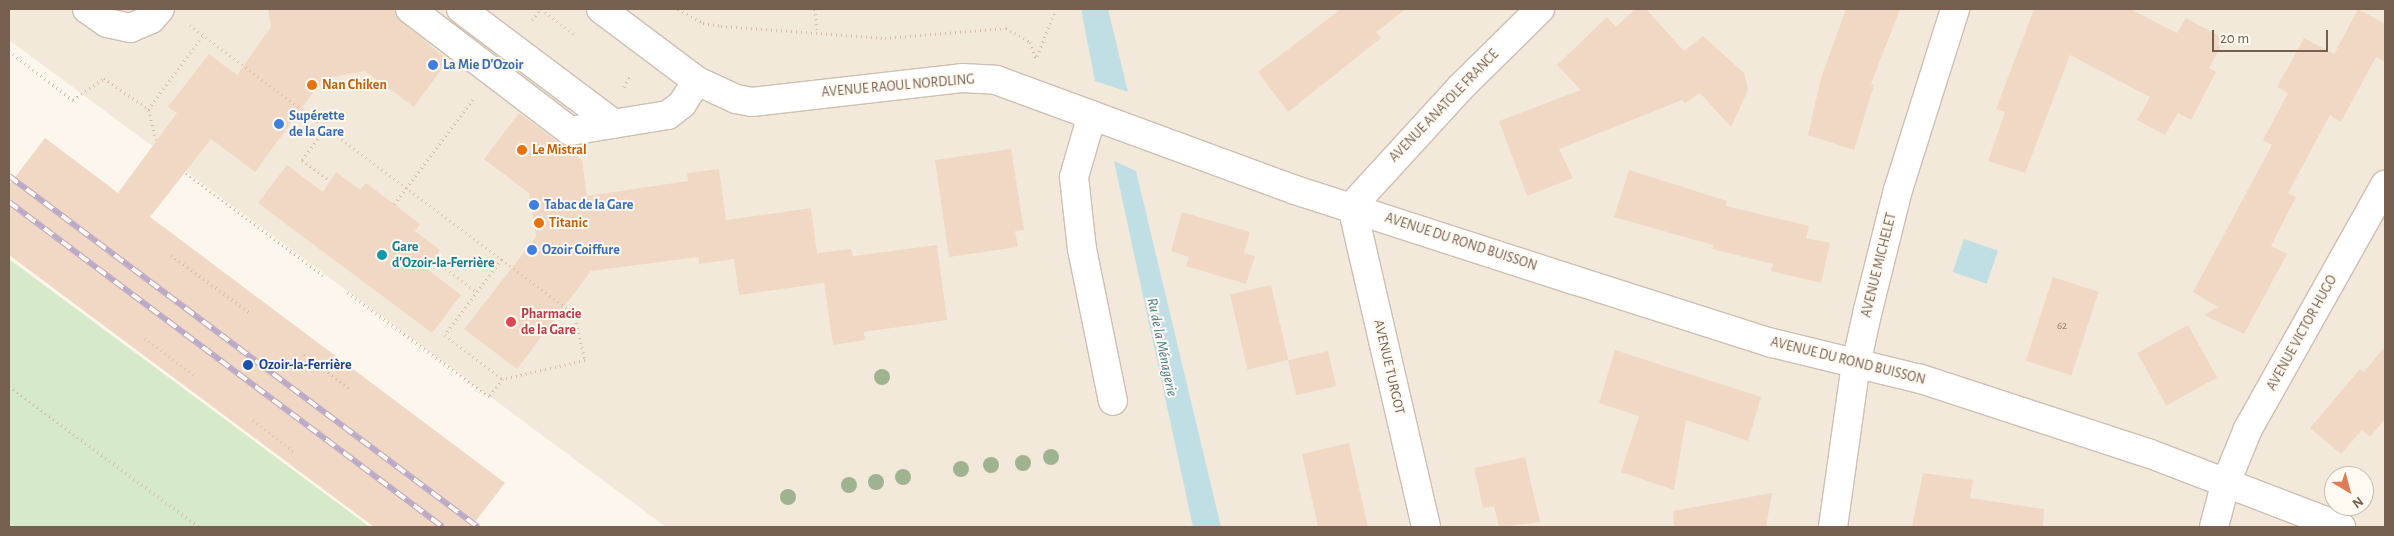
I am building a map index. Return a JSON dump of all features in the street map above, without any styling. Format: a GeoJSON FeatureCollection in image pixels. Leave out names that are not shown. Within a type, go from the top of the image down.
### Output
{"type":"FeatureCollection","features":[{"type":"Feature","properties":{"kind":"street"},"geometry":{"type":"LineString","coordinates":[[87,9],[107,23],[130,28],[151,19],[171,14]]}},
{"type":"Feature","properties":{"kind":"street"},"geometry":{"type":"LineString","coordinates":[[410,9],[492,74],[570,132],[608,120],[668,115],[682,104],[697,81]]}},
{"type":"Feature","properties":{"kind":"street"},"geometry":{"type":"LineString","coordinates":[[461,9],[608,120]]}},
{"type":"Feature","properties":{"kind":"street","name":"AVENUE RAOUL NORDLING"},"geometry":{"type":"LineString","coordinates":[[601,9],[697,81],[720,94],[752,102],[962,78],[996,80],[1296,190],[1352,206]]}},
{"type":"Feature","properties":{"kind":"street","name":"AVENUE ANATOLE FRANCE"},"geometry":{"type":"LineString","coordinates":[[1352,206],[1461,87],[1540,9]]}},
{"type":"Feature","properties":{"kind":"street","name":"AVENUE MICHELET"},"geometry":{"type":"LineString","coordinates":[[1832,527],[1856,364],[1898,190],[1955,9]]}},
{"type":"Feature","properties":{"kind":"street"},"geometry":{"type":"LineString","coordinates":[[1092,115],[1074,177],[1082,249],[1113,401]]}},
{"type":"Feature","properties":{"kind":"street","name":"AVENUE VICTOR HUGO"},"geometry":{"type":"LineString","coordinates":[[2214,527],[2225,485],[2248,429],[2385,185]]}},
{"type":"Feature","properties":{"kind":"street","name":"AVENUE DU ROND BUISSON"},"geometry":{"type":"LineString","coordinates":[[1352,206],[1772,343],[1921,379],[2139,450],[2225,485],[2341,527]]}},
{"type":"Feature","properties":{"kind":"street","name":"AVENUE TURGOT"},"geometry":{"type":"LineString","coordinates":[[1352,206],[1426,527]]}},
{"type":"Feature","properties":{"kind":"path"},"geometry":{"type":"LineString","coordinates":[[512,47],[541,9],[579,37]]}},
{"type":"Feature","properties":{"kind":"path"},"geometry":{"type":"LineString","coordinates":[[678,9],[703,23],[816,30],[885,38],[1006,28],[1030,42],[1036,56]]}},
{"type":"Feature","properties":{"kind":"path"},"geometry":{"type":"LineString","coordinates":[[815,9],[816,30]]}},
{"type":"Feature","properties":{"kind":"path"},"geometry":{"type":"LineString","coordinates":[[1026,90],[1036,56],[1056,9]]}},
{"type":"Feature","properties":{"kind":"path"},"geometry":{"type":"LineString","coordinates":[[171,14],[203,35],[408,185],[574,313],[585,360],[503,379],[489,397],[346,291]]}},
{"type":"Feature","properties":{"kind":"path"},"geometry":{"type":"LineString","coordinates":[[148,109],[203,35]]}},
{"type":"Feature","properties":{"kind":"path"},"geometry":{"type":"LineString","coordinates":[[9,51],[73,100],[104,78],[148,109],[156,140]]}},
{"type":"Feature","properties":{"kind":"path"},"geometry":{"type":"LineString","coordinates":[[608,120],[631,77],[624,71]]}},
{"type":"Feature","properties":{"kind":"path"},"geometry":{"type":"LineString","coordinates":[[394,204],[492,74]]}},
{"type":"Feature","properties":{"kind":"path"},"geometry":{"type":"LineString","coordinates":[[327,127],[302,160],[330,180]]}},
{"type":"Feature","properties":{"kind":"path"},"geometry":{"type":"LineString","coordinates":[[186,173],[323,275]]}},
{"type":"Feature","properties":{"kind":"path"},"geometry":{"type":"LineString","coordinates":[[171,254],[249,312]]}},
{"type":"Feature","properties":{"kind":"path"},"geometry":{"type":"LineString","coordinates":[[434,259],[477,292]]}},
{"type":"Feature","properties":{"kind":"path"},"geometry":{"type":"LineString","coordinates":[[502,259],[445,336],[503,379]]}},
{"type":"Feature","properties":{"kind":"path"},"geometry":{"type":"LineString","coordinates":[[145,338],[197,377]]}},
{"type":"Feature","properties":{"kind":"path"},"geometry":{"type":"LineString","coordinates":[[304,354],[350,389]]}},
{"type":"Feature","properties":{"kind":"path"},"geometry":{"type":"LineString","coordinates":[[9,386],[199,527]]}},
{"type":"Feature","properties":{"kind":"path"},"geometry":{"type":"LineString","coordinates":[[253,420],[296,453]]}},
{"type":"Feature","properties":{"kind":"shaded area"},"geometry":{"type":"Polygon","coordinates":[[[9,9],[2385,9],[2385,527],[666,527],[9,40],[9,9]]]}},
{"type":"Feature","properties":{"kind":"green space"},"geometry":{"type":"Polygon","coordinates":[[[9,259],[370,527],[9,527],[9,259]]]}},
{"type":"Feature","properties":{"kind":"water"},"geometry":{"type":"Polygon","coordinates":[[[1081,9],[1108,9],[1128,92],[1095,81],[1081,9]]]}},
{"type":"Feature","properties":{"kind":"water","name":"Ru de la Ménagerie"},"geometry":{"type":"Polygon","coordinates":[[[1114,161],[1136,171],[1221,527],[1193,527],[1114,161]]]}},
{"type":"Feature","properties":{"kind":"water"},"geometry":{"type":"Polygon","coordinates":[[[1964,239],[1998,251],[1987,284],[1953,272],[1964,239]]]}},
{"type":"Feature","properties":{"kind":"building"},"geometry":{"type":"Polygon","coordinates":[[[268,9],[395,9],[401,21],[448,60],[414,107],[365,71],[323,79],[255,172],[211,139],[150,217],[505,483],[471,527],[374,527],[9,255],[9,185],[45,138],[118,193],[177,113],[168,107],[209,54],[237,75],[271,27],[268,9]]]}},
{"type":"Feature","properties":{"kind":"building"},"geometry":{"type":"Polygon","coordinates":[[[1341,9],[1406,9],[1376,32],[1381,38],[1288,112],[1258,72],[1341,9]]]}},
{"type":"Feature","properties":{"kind":"building"},"geometry":{"type":"Polygon","coordinates":[[[1635,9],[1646,9],[1684,51],[1703,36],[1744,73],[1748,90],[1731,127],[1700,93],[1685,103],[1682,100],[1559,149],[1573,178],[1527,196],[1499,121],[1581,90],[1557,65],[1607,17],[1616,27],[1635,9]]]}},
{"type":"Feature","properties":{"kind":"building"},"geometry":{"type":"Polygon","coordinates":[[[1846,9],[1900,9],[1871,84],[1874,85],[1854,150],[1808,135],[1821,78],[1846,9]]]}},
{"type":"Feature","properties":{"kind":"building"},"geometry":{"type":"Polygon","coordinates":[[[2034,9],[2130,9],[2177,33],[2186,18],[2225,39],[2209,68],[2216,72],[2191,120],[2178,113],[2165,135],[2137,120],[2150,97],[2070,55],[2025,173],[1988,161],[2005,112],[1996,109],[2034,9]]]}},
{"type":"Feature","properties":{"kind":"building"},"geometry":{"type":"Polygon","coordinates":[[[2358,9],[2385,24],[2385,62],[2376,57],[2341,122],[2330,115],[2288,193],[2296,197],[2271,246],[2287,254],[2244,334],[2204,315],[2218,307],[2193,292],[2272,145],[2263,140],[2288,93],[2277,87],[2304,38],[2334,54],[2358,9]]]}},
{"type":"Feature","properties":{"kind":"building"},"geometry":{"type":"Polygon","coordinates":[[[519,113],[582,160],[587,196],[688,181],[687,173],[719,169],[726,220],[811,208],[817,253],[851,249],[853,256],[937,245],[947,320],[864,332],[865,340],[833,345],[824,283],[739,295],[734,259],[699,264],[698,257],[591,271],[517,369],[464,329],[536,237],[529,193],[484,159],[519,113]]]}},
{"type":"Feature","properties":{"kind":"building"},"geometry":{"type":"Polygon","coordinates":[[[1011,149],[1024,230],[1015,231],[1018,247],[949,257],[935,160],[1011,149]]]}},
{"type":"Feature","properties":{"kind":"building","name":"Gare d'Ozoir-la-Ferrière"},"geometry":{"type":"Polygon","coordinates":[[[287,165],[323,192],[336,172],[360,190],[366,183],[420,224],[415,231],[440,250],[427,269],[461,295],[432,333],[258,203],[287,165]]]}},
{"type":"Feature","properties":{"kind":"building"},"geometry":{"type":"Polygon","coordinates":[[[1629,170],[1727,201],[1726,206],[1809,226],[1806,238],[1830,243],[1821,283],[1771,271],[1773,264],[1712,249],[1713,245],[1614,217],[1629,170]]]}},
{"type":"Feature","properties":{"kind":"building"},"geometry":{"type":"Polygon","coordinates":[[[1182,212],[1250,232],[1244,253],[1255,256],[1246,284],[1186,266],[1189,257],[1171,251],[1182,212]]]}},
{"type":"Feature","properties":{"kind":"building"},"geometry":{"type":"Polygon","coordinates":[[[2053,277],[2099,292],[2071,376],[2026,361],[2053,277]]]}},
{"type":"Feature","properties":{"kind":"building"},"geometry":{"type":"Polygon","coordinates":[[[1271,285],[1288,360],[1247,369],[1230,294],[1271,285]]]}},
{"type":"Feature","properties":{"kind":"building"},"geometry":{"type":"Polygon","coordinates":[[[2188,325],[2217,377],[2166,406],[2137,353],[2188,325]]]}},
{"type":"Feature","properties":{"kind":"building"},"geometry":{"type":"Polygon","coordinates":[[[2385,346],[2385,419],[2370,437],[2362,430],[2341,454],[2310,428],[2360,369],[2364,372],[2385,346]]]}},
{"type":"Feature","properties":{"kind":"building"},"geometry":{"type":"Polygon","coordinates":[[[1615,350],[1761,397],[1748,441],[1686,420],[1674,490],[1621,472],[1639,416],[1599,403],[1615,350]]]}},
{"type":"Feature","properties":{"kind":"building"},"geometry":{"type":"Polygon","coordinates":[[[1328,351],[1336,386],[1296,395],[1288,360],[1328,351]]]}},
{"type":"Feature","properties":{"kind":"building"},"geometry":{"type":"Polygon","coordinates":[[[1349,443],[1368,527],[1318,527],[1302,454],[1349,443]]]}},
{"type":"Feature","properties":{"kind":"building"},"geometry":{"type":"Polygon","coordinates":[[[1525,457],[1540,522],[1499,527],[1494,506],[1483,508],[1474,468],[1525,457]]]}},
{"type":"Feature","properties":{"kind":"building"},"geometry":{"type":"Polygon","coordinates":[[[1923,473],[1973,480],[1970,498],[2044,509],[2043,527],[1912,527],[1923,473]]]}},
{"type":"Feature","properties":{"kind":"building"},"geometry":{"type":"Polygon","coordinates":[[[1772,493],[1766,527],[1674,527],[1673,511],[1772,493]]]}},
{"type":"Feature","properties":{"kind":"railway"},"geometry":{"type":"LineString","coordinates":[[9,176],[478,527]]}},
{"type":"Feature","properties":{"kind":"railway"},"geometry":{"type":"LineString","coordinates":[[9,202],[443,527]]}},
{"type":"Feature","properties":{"kind":"place","name":"La Mie D'Ozoir"},"geometry":{"type":"Point","coordinates":[433,65]}},
{"type":"Feature","properties":{"kind":"place","name":"Nan Chiken"},"geometry":{"type":"Point","coordinates":[312,85]}},
{"type":"Feature","properties":{"kind":"place","name":"Supérette de la Gare"},"geometry":{"type":"Point","coordinates":[279,124]}},
{"type":"Feature","properties":{"kind":"place","name":"Le Mistral"},"geometry":{"type":"Point","coordinates":[522,150]}},
{"type":"Feature","properties":{"kind":"place","name":"Tabac de la Gare"},"geometry":{"type":"Point","coordinates":[534,205]}},
{"type":"Feature","properties":{"kind":"place","name":"Titanic"},"geometry":{"type":"Point","coordinates":[539,223]}},
{"type":"Feature","properties":{"kind":"place","name":"Ozoir Coiffure"},"geometry":{"type":"Point","coordinates":[532,250]}},
{"type":"Feature","properties":{"kind":"place","name":"Gare d'Ozoir-la-Ferrière"},"geometry":{"type":"Point","coordinates":[382,255]}},
{"type":"Feature","properties":{"kind":"place","name":"Pharmacie de la Gare"},"geometry":{"type":"Point","coordinates":[511,322]}},
{"type":"Feature","properties":{"kind":"place","name":"Ozoir-la-Ferrière"},"geometry":{"type":"Point","coordinates":[248,365]}}]}
